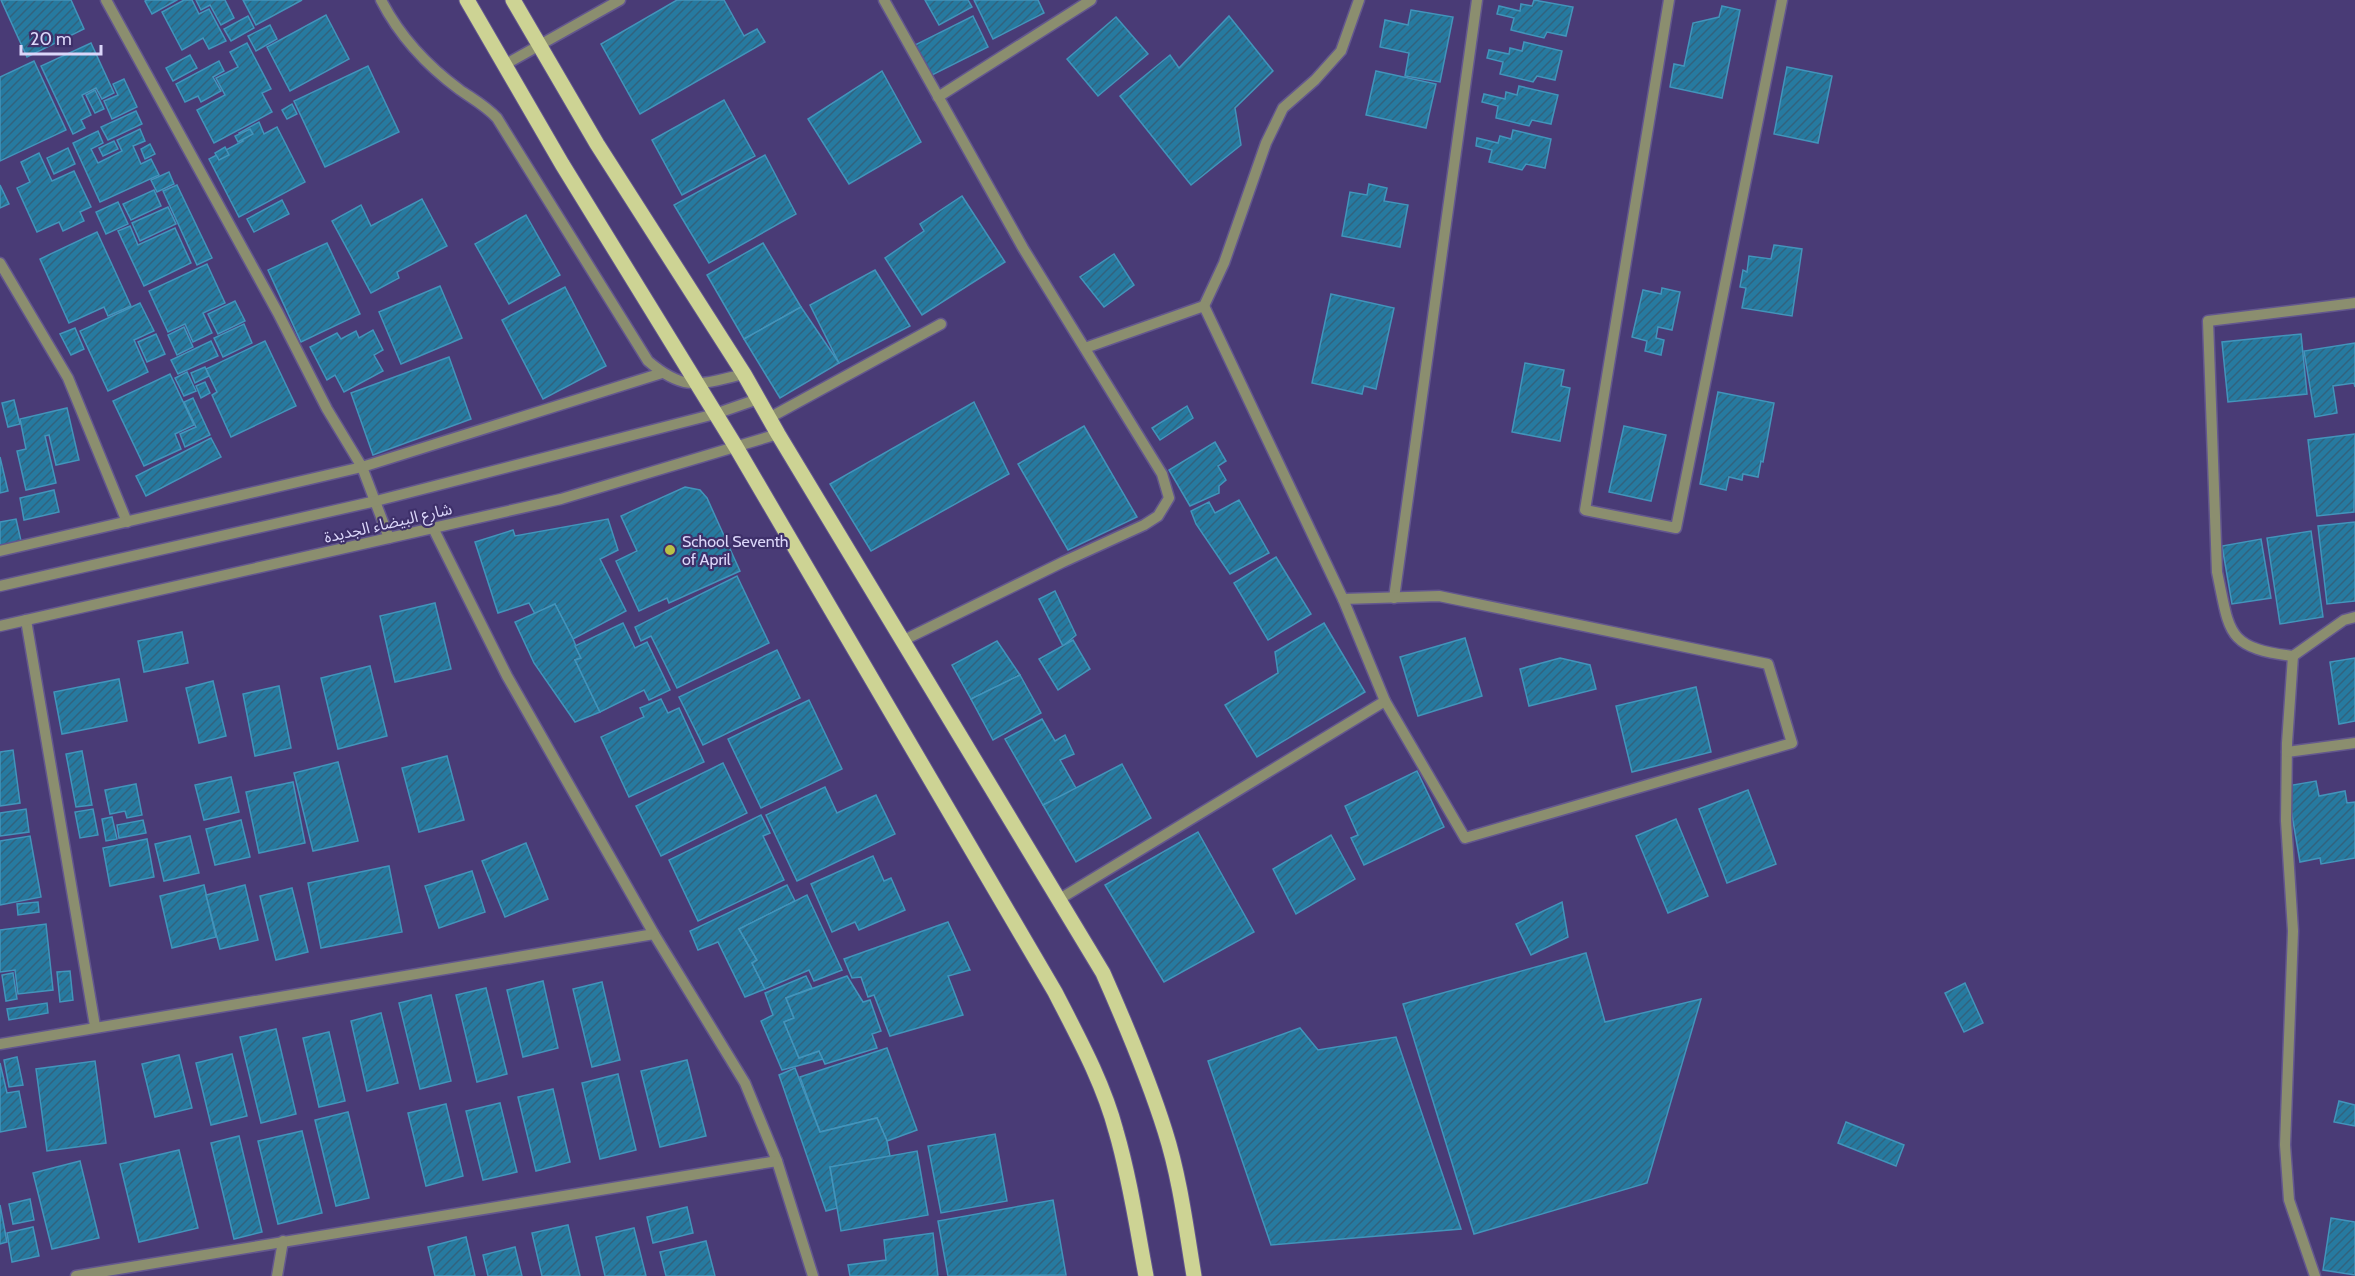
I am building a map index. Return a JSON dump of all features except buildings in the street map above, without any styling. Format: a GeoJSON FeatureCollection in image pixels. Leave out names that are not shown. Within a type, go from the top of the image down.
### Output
{"type":"FeatureCollection","features":[{"type":"Feature","properties":{"kind":"main road"},"geometry":{"type":"LineString","coordinates":[[467,0],[562,164],[736,447],[1055,992],[1089,1057],[1116,1130],[1146,1276]]}},
{"type":"Feature","properties":{"kind":"main road"},"geometry":{"type":"LineString","coordinates":[[513,0],[597,144],[744,374],[1103,973],[1138,1052],[1166,1134],[1185,1220],[1194,1276]]}},
{"type":"Feature","properties":{"kind":"street"},"geometry":{"type":"LineString","coordinates":[[106,0],[278,313],[327,409],[362,467],[388,538]]}},
{"type":"Feature","properties":{"kind":"street"},"geometry":{"type":"LineString","coordinates":[[381,0],[397,29],[416,53],[459,90],[497,117],[648,361],[662,373],[678,381],[697,385],[744,374]]}},
{"type":"Feature","properties":{"kind":"street"},"geometry":{"type":"LineString","coordinates":[[506,64],[620,0]]}},
{"type":"Feature","properties":{"kind":"street"},"geometry":{"type":"LineString","coordinates":[[884,0],[1023,248],[1162,474],[1169,498],[1158,516],[1144,525],[904,640]]}},
{"type":"Feature","properties":{"kind":"street"},"geometry":{"type":"LineString","coordinates":[[938,97],[1091,0]]}},
{"type":"Feature","properties":{"kind":"street"},"geometry":{"type":"LineString","coordinates":[[1085,348],[1204,306],[1224,263],[1270,134],[1283,108],[1315,80],[1341,51],[1359,0]]}},
{"type":"Feature","properties":{"kind":"street"},"geometry":{"type":"LineString","coordinates":[[1394,598],[1477,0]]}},
{"type":"Feature","properties":{"kind":"street"},"geometry":{"type":"LineString","coordinates":[[1670,0],[1585,510],[1676,528],[1782,0]]}},
{"type":"Feature","properties":{"kind":"street"},"geometry":{"type":"LineString","coordinates":[[0,263],[68,378],[127,522]]}},
{"type":"Feature","properties":{"kind":"street"},"geometry":{"type":"LineString","coordinates":[[2355,303],[2208,321],[2217,572],[2234,636],[2248,647],[2264,653],[2293,657],[2344,620],[2355,617]]}},
{"type":"Feature","properties":{"kind":"street"},"geometry":{"type":"LineString","coordinates":[[1204,306],[1343,599],[1385,700],[1465,838],[1792,743],[1768,664],[1439,596],[1343,599]]}},
{"type":"Feature","properties":{"kind":"street"},"geometry":{"type":"LineString","coordinates":[[769,418],[941,324]]}},
{"type":"Feature","properties":{"kind":"street"},"geometry":{"type":"LineString","coordinates":[[0,551],[362,467],[662,373]]}},
{"type":"Feature","properties":{"kind":"street","name":"شارع البيضاء الجديدة"},"geometry":{"type":"LineString","coordinates":[[0,586],[376,501],[715,414],[758,399]]}},
{"type":"Feature","properties":{"kind":"street","name":"شارع البيضاء الجديدة"},"geometry":{"type":"LineString","coordinates":[[0,626],[561,499],[778,434]]}},
{"type":"Feature","properties":{"kind":"street"},"geometry":{"type":"LineString","coordinates":[[433,528],[507,676],[654,934],[746,1083],[777,1161],[813,1276]]}},
{"type":"Feature","properties":{"kind":"street"},"geometry":{"type":"LineString","coordinates":[[26,620],[95,1026]]}},
{"type":"Feature","properties":{"kind":"street"},"geometry":{"type":"LineString","coordinates":[[2293,657],[2287,752],[2286,821],[2293,931],[2285,1145],[2289,1200],[2314,1276]]}},
{"type":"Feature","properties":{"kind":"street"},"geometry":{"type":"LineString","coordinates":[[1058,900],[1385,700]]}},
{"type":"Feature","properties":{"kind":"street"},"geometry":{"type":"LineString","coordinates":[[2287,752],[2355,743]]}},
{"type":"Feature","properties":{"kind":"street"},"geometry":{"type":"LineString","coordinates":[[0,1044],[95,1026],[654,934]]}},
{"type":"Feature","properties":{"kind":"street"},"geometry":{"type":"LineString","coordinates":[[76,1276],[777,1161]]}},
{"type":"Feature","properties":{"kind":"street"},"geometry":{"type":"LineString","coordinates":[[277,1276],[284,1241]]}},
{"type":"Feature","properties":{"kind":"place","name":"School Seventh of April"},"geometry":{"type":"Point","coordinates":[670,550]}}]}
